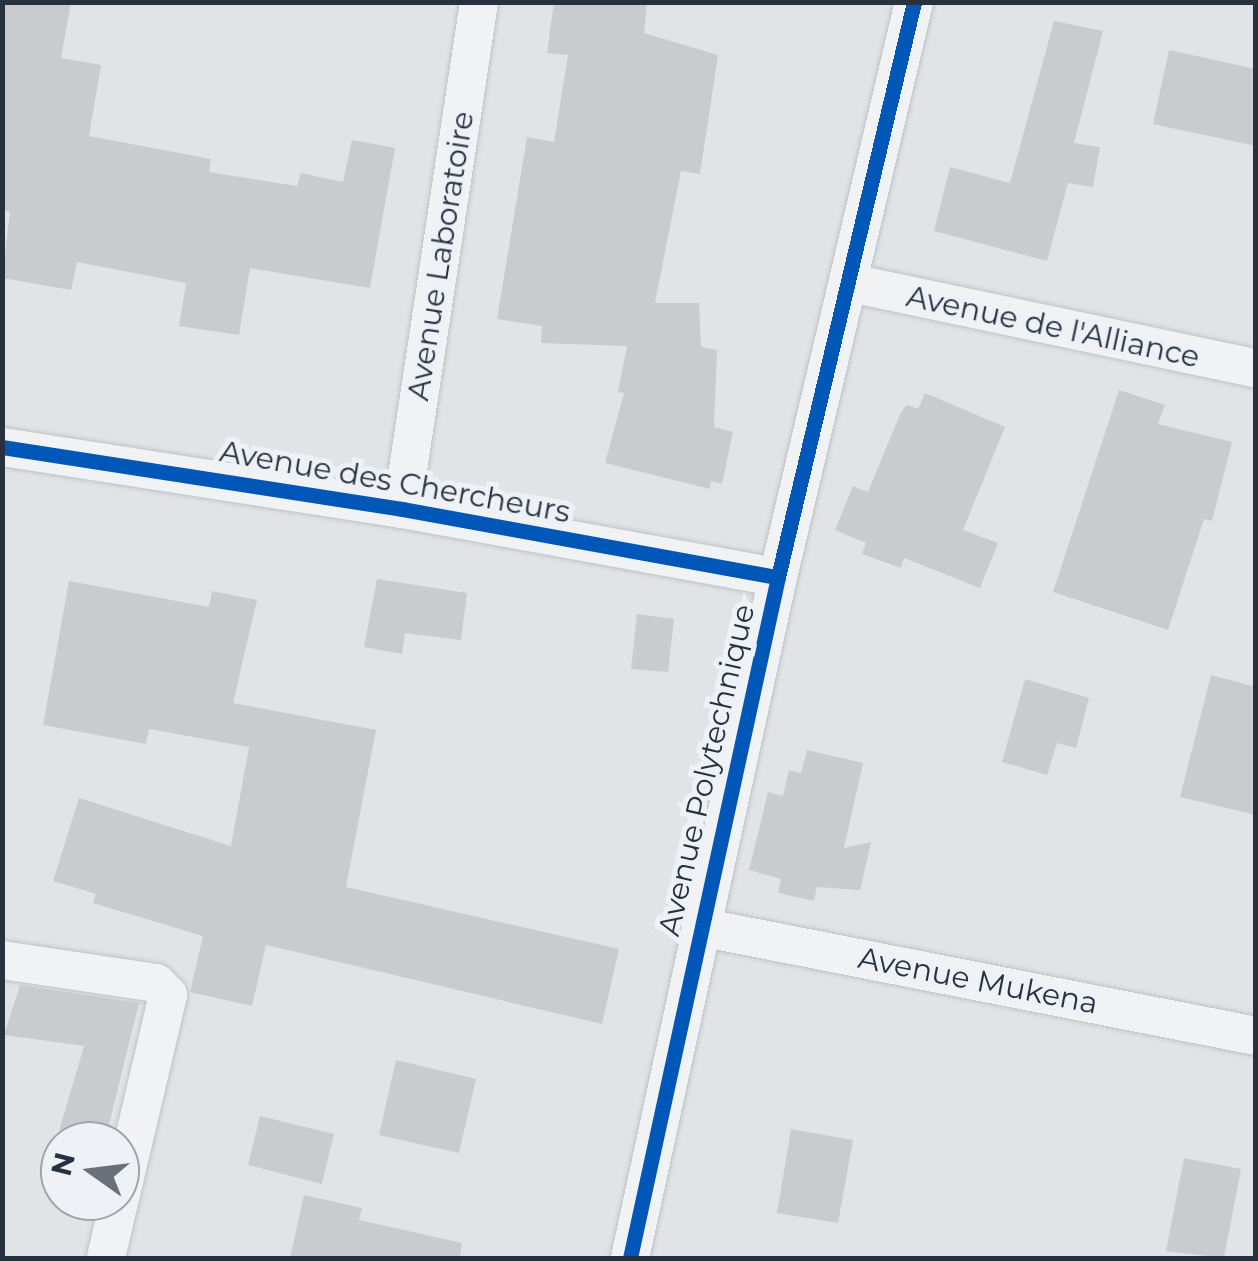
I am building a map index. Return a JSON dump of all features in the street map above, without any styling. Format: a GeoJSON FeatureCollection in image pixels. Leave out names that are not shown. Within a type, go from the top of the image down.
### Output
{"type":"FeatureCollection","features":[{"type":"Feature","properties":{"kind":"street","name":"Avenue Laboratoire"},"geometry":{"type":"LineString","coordinates":[[402,508],[479,2]]}},
{"type":"Feature","properties":{"kind":"street","name":"Avenue Polytechnique"},"geometry":{"type":"LineString","coordinates":[[630,1258],[778,577],[851,283],[914,2]]}},
{"type":"Feature","properties":{"kind":"street","name":"Avenue de l'Alliance"},"geometry":{"type":"LineString","coordinates":[[851,283],[1256,368]]}},
{"type":"Feature","properties":{"kind":"street","name":"Avenue des Chercheurs"},"geometry":{"type":"LineString","coordinates":[[2,446],[402,508],[778,577]]}},
{"type":"Feature","properties":{"kind":"street","name":"Avenue Mukena"},"geometry":{"type":"LineString","coordinates":[[700,926],[1256,1036]]}},
{"type":"Feature","properties":{"kind":"street"},"geometry":{"type":"LineString","coordinates":[[2,960],[156,983],[169,1003],[106,1258]]}},
{"type":"Feature","properties":{"kind":"building"},"geometry":{"type":"Polygon","coordinates":[[[2,2],[71,2],[61,58],[101,65],[89,136],[211,159],[209,172],[297,186],[301,173],[343,182],[352,140],[395,148],[370,288],[250,268],[239,335],[179,326],[186,283],[77,262],[71,290],[2,278],[10,212],[2,210],[2,2]]]}},
{"type":"Feature","properties":{"kind":"building"},"geometry":{"type":"Polygon","coordinates":[[[554,2],[647,2],[644,33],[718,55],[700,174],[681,171],[655,303],[699,303],[701,347],[717,350],[714,427],[733,432],[722,484],[711,481],[710,489],[605,463],[624,393],[618,392],[627,346],[541,343],[542,326],[497,319],[527,137],[554,142],[568,55],[547,53],[554,2]]]}},
{"type":"Feature","properties":{"kind":"building"},"geometry":{"type":"Polygon","coordinates":[[[1054,21],[1103,31],[1074,143],[1100,147],[1093,187],[1068,183],[1047,261],[934,231],[950,167],[1010,183],[1054,21]]]}},
{"type":"Feature","properties":{"kind":"building"},"geometry":{"type":"Polygon","coordinates":[[[1169,50],[1256,69],[1256,146],[1153,124],[1169,50]]]}},
{"type":"Feature","properties":{"kind":"building"},"geometry":{"type":"Polygon","coordinates":[[[1119,390],[1165,405],[1158,424],[1232,442],[1212,521],[1204,519],[1168,630],[1053,592],[1119,390]]]}},
{"type":"Feature","properties":{"kind":"building"},"geometry":{"type":"Polygon","coordinates":[[[925,393],[1005,427],[963,530],[998,543],[980,588],[904,558],[901,568],[862,554],[866,543],[835,530],[853,486],[868,492],[901,412],[907,405],[918,409],[925,393]]]}},
{"type":"Feature","properties":{"kind":"building"},"geometry":{"type":"Polygon","coordinates":[[[377,579],[467,593],[461,640],[405,633],[402,654],[364,647],[377,579]]]}},
{"type":"Feature","properties":{"kind":"building"},"geometry":{"type":"Polygon","coordinates":[[[69,581],[209,607],[212,591],[257,600],[233,703],[376,730],[346,887],[619,949],[602,1024],[266,945],[252,1006],[190,992],[203,936],[93,903],[96,894],[53,881],[79,798],[231,846],[249,747],[149,729],[146,744],[43,725],[69,581]]]}},
{"type":"Feature","properties":{"kind":"building"},"geometry":{"type":"Polygon","coordinates":[[[637,614],[674,619],[668,672],[631,669],[637,614]]]}},
{"type":"Feature","properties":{"kind":"building"},"geometry":{"type":"Polygon","coordinates":[[[1211,675],[1256,687],[1256,815],[1180,797],[1211,675]]]}},
{"type":"Feature","properties":{"kind":"building"},"geometry":{"type":"Polygon","coordinates":[[[1025,679],[1089,698],[1076,748],[1057,743],[1047,775],[1002,762],[1025,679]]]}},
{"type":"Feature","properties":{"kind":"building"},"geometry":{"type":"Polygon","coordinates":[[[807,750],[863,763],[844,848],[871,842],[860,890],[817,887],[814,901],[778,893],[781,879],[749,870],[768,792],[783,796],[789,770],[801,773],[807,750]]]}},
{"type":"Feature","properties":{"kind":"building"},"geometry":{"type":"Polygon","coordinates":[[[20,985],[139,1003],[110,1121],[62,1121],[84,1046],[4,1035],[20,985]]]}},
{"type":"Feature","properties":{"kind":"building"},"geometry":{"type":"Polygon","coordinates":[[[396,1060],[476,1079],[459,1153],[379,1135],[396,1060]]]}},
{"type":"Feature","properties":{"kind":"building"},"geometry":{"type":"Polygon","coordinates":[[[260,1116],[334,1134],[322,1184],[248,1165],[260,1116]]]}},
{"type":"Feature","properties":{"kind":"building"},"geometry":{"type":"Polygon","coordinates":[[[791,1129],[853,1140],[838,1223],[777,1213],[791,1129]]]}},
{"type":"Feature","properties":{"kind":"building"},"geometry":{"type":"Polygon","coordinates":[[[1184,1158],[1241,1169],[1224,1258],[1166,1251],[1184,1158]]]}},
{"type":"Feature","properties":{"kind":"building"},"geometry":{"type":"Polygon","coordinates":[[[304,1195],[362,1208],[359,1220],[462,1243],[460,1258],[290,1258],[304,1195]]]}},
{"type":"Feature","properties":{"kind":"cycle path"},"geometry":{"type":"LineString","coordinates":[[630,1258],[778,577],[914,2]]}},
{"type":"Feature","properties":{"kind":"cycle path"},"geometry":{"type":"LineString","coordinates":[[2,447],[402,509],[778,577]]}}]}
